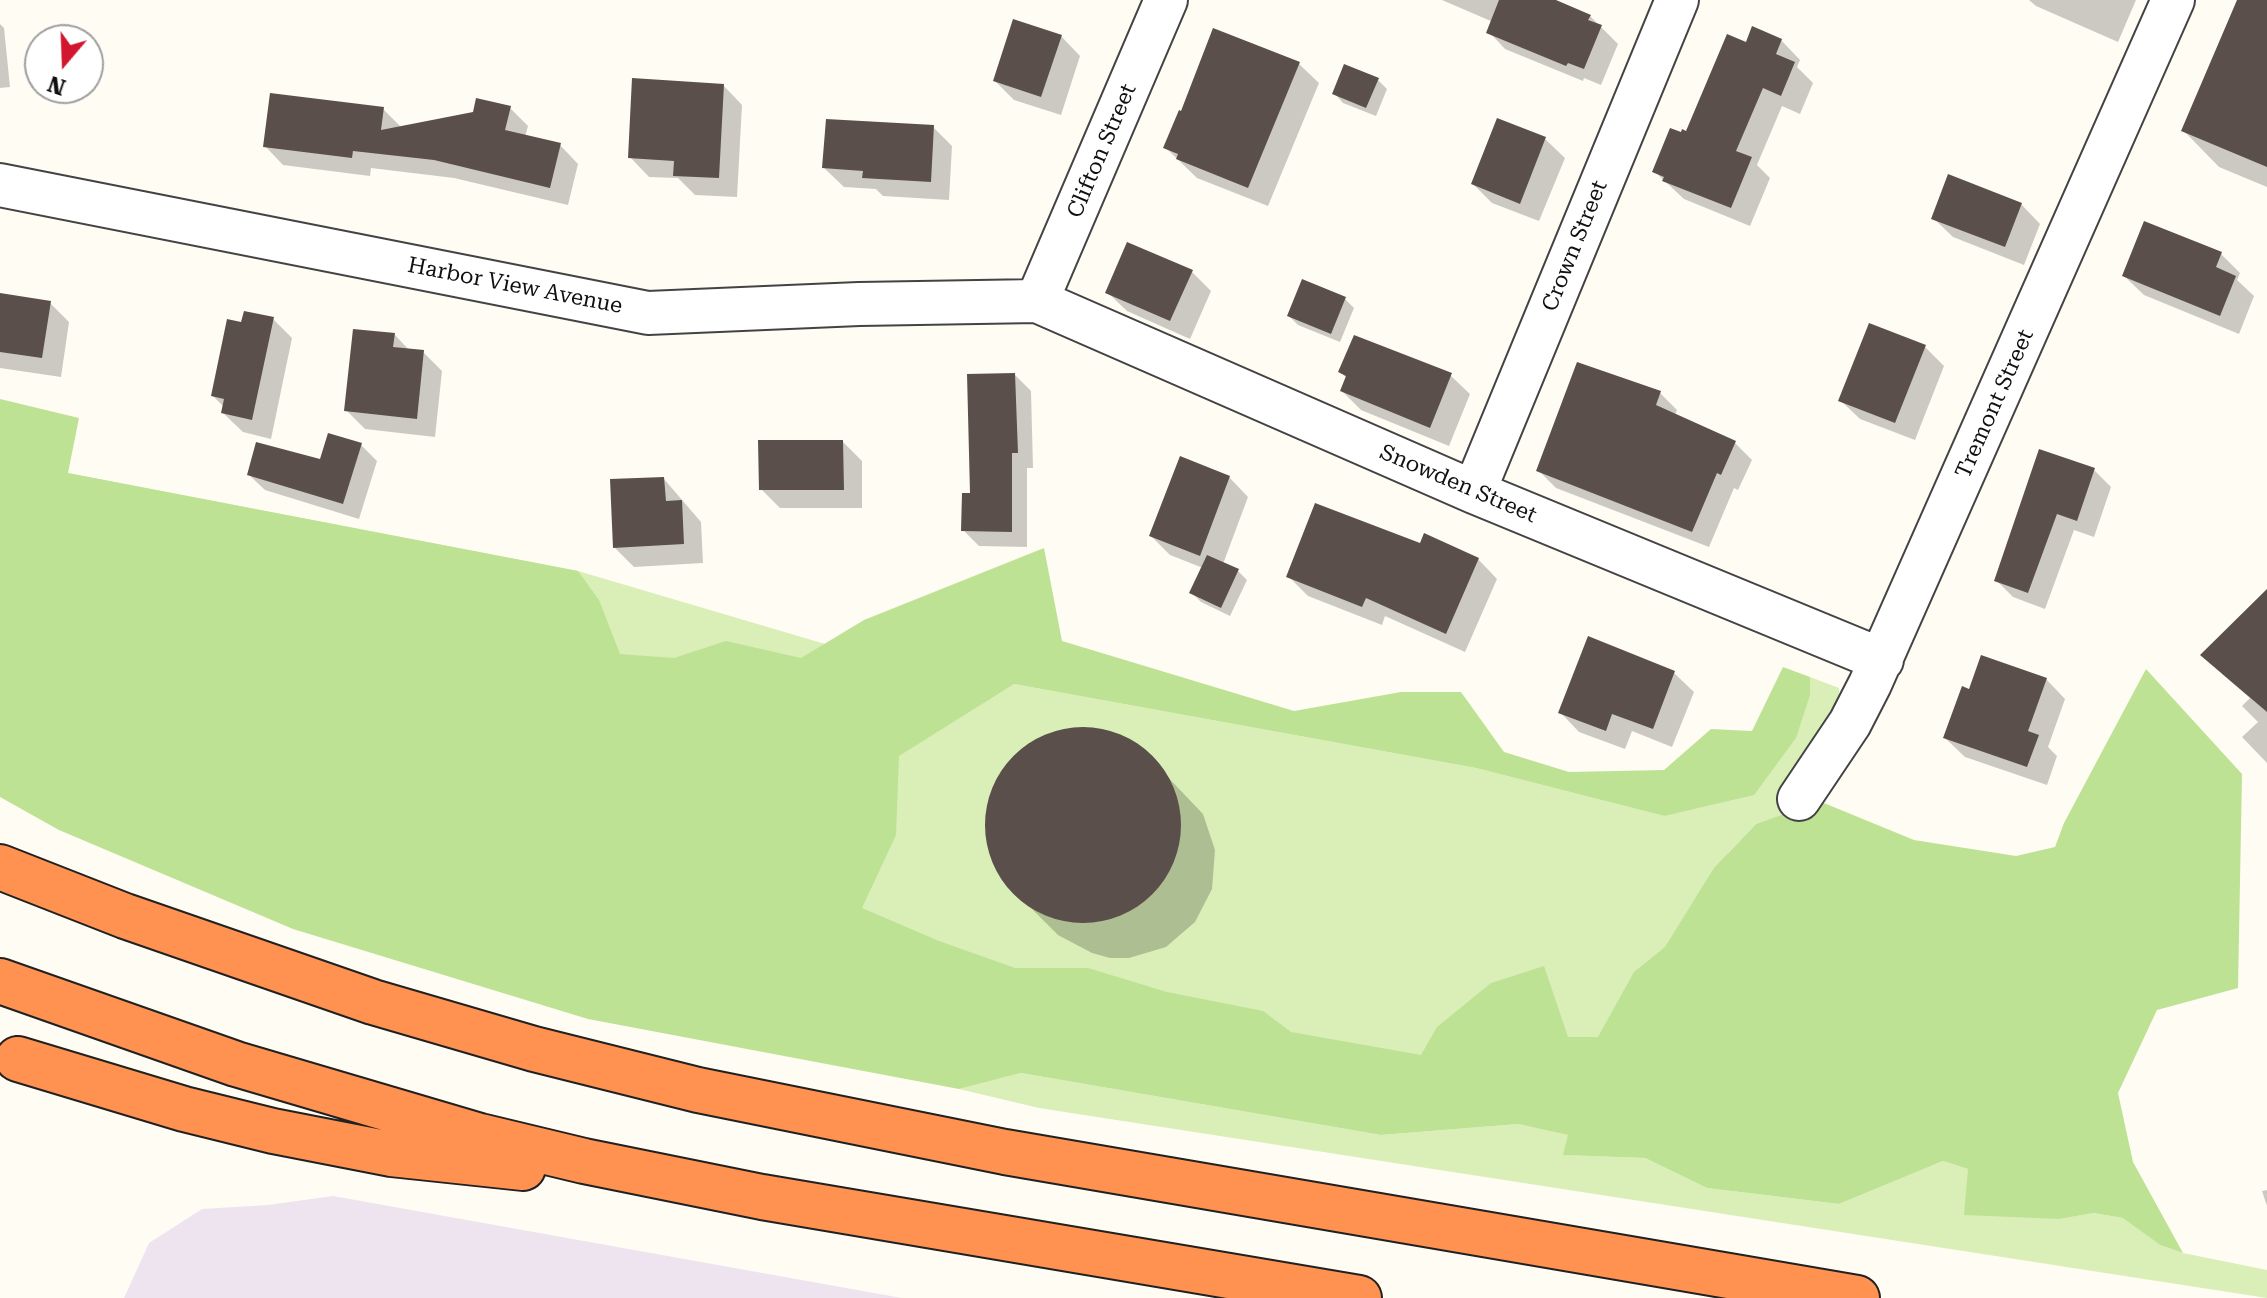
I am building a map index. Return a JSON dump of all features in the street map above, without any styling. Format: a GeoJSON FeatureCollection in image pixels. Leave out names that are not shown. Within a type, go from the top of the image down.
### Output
{"type":"FeatureCollection","features":[{"type":"Feature","properties":{"kind":"highway"},"geometry":{"type":"LineString","coordinates":[[0,835],[125,916]]}},
{"type":"Feature","properties":{"kind":"highway"},"geometry":{"type":"LineString","coordinates":[[0,867],[301,979],[534,1049],[728,1097],[1005,1152],[1857,1298]]}},
{"type":"Feature","properties":{"kind":"highway"},"geometry":{"type":"LineString","coordinates":[[0,981],[163,1039],[330,1093],[480,1136],[609,1167],[762,1197],[1359,1298]]}},
{"type":"Feature","properties":{"kind":"highway"},"geometry":{"type":"LineString","coordinates":[[18,1059],[184,1109],[352,1147],[493,1165],[609,1167]]}},
{"type":"Feature","properties":{"kind":"street","name":"Clifton Street"},"geometry":{"type":"LineString","coordinates":[[1037,301],[1166,0]]}},
{"type":"Feature","properties":{"kind":"street","name":"Crown Street"},"geometry":{"type":"LineString","coordinates":[[1474,492],[1677,0]]}},
{"type":"Feature","properties":{"kind":"street","name":"Tremont Street"},"geometry":{"type":"LineString","coordinates":[[1799,799],[1850,723],[1882,660],[2173,0]]}},
{"type":"Feature","properties":{"kind":"street","name":"Harbor View Avenue"},"geometry":{"type":"LineString","coordinates":[[0,185],[648,313],[859,304],[1037,301]]}},
{"type":"Feature","properties":{"kind":"street","name":"Snowden Street"},"geometry":{"type":"LineString","coordinates":[[1037,301],[1474,492],[1882,660]]}},
{"type":"Feature","properties":{"kind":"shaded area"},"geometry":{"type":"Polygon","coordinates":[[[333,1196],[902,1298],[124,1298],[149,1243],[202,1209],[268,1205],[333,1196]]]}},
{"type":"Feature","properties":{"kind":"green space"},"geometry":{"type":"Polygon","coordinates":[[[0,399],[79,418],[68,473],[578,571],[599,600],[620,654],[674,658],[726,641],[801,658],[864,620],[1044,548],[1062,641],[1294,711],[1401,692],[1461,692],[1504,752],[1569,772],[1664,770],[1711,729],[1752,731],[1783,667],[1810,677],[1810,695],[1796,738],[1754,795],[1664,816],[1476,768],[1014,684],[899,756],[896,835],[862,908],[939,941],[1015,968],[1088,968],[1167,992],[1263,1011],[1291,1032],[1421,1055],[1437,1027],[1491,983],[1544,966],[1568,1037],[1598,1037],[1634,972],[1665,947],[1714,868],[1756,824],[1819,801],[1914,840],[2016,856],[2055,847],[2064,823],[2146,669],[2242,774],[2238,988],[2157,1010],[2118,1093],[2133,1162],[2183,1253],[2160,1245],[2123,1218],[2093,1213],[2060,1219],[1964,1215],[1968,1169],[1943,1161],[1839,1204],[1707,1188],[1645,1158],[1563,1155],[1568,1135],[1518,1124],[1381,1135],[1021,1073],[959,1089],[588,1019],[293,929],[59,830],[0,797],[0,399]]]}},
{"type":"Feature","properties":{"kind":"green space"},"geometry":{"type":"Polygon","coordinates":[[[0,460],[578,571],[947,680],[1003,690],[1014,684],[1476,768],[1664,816],[1810,695],[1810,677],[1839,688],[1839,703],[1819,801],[1756,824],[1729,852],[1666,1122],[782,918],[0,460]]]}},
{"type":"Feature","properties":{"kind":"green space"},"geometry":{"type":"Polygon","coordinates":[[[1021,1073],[1381,1135],[1518,1124],[1569,1135],[1564,1155],[1645,1158],[1707,1188],[1839,1204],[1943,1161],[1968,1169],[2060,1219],[2092,1213],[2124,1218],[2160,1245],[2183,1253],[2267,1270],[2267,1298],[1039,1108],[959,1089],[1021,1073]]]}},
{"type":"Feature","properties":{"kind":"building"},"geometry":{"type":"Polygon","coordinates":[[[1499,0],[1556,0],[1591,15],[1588,20],[1602,25],[1584,69],[1568,63],[1566,66],[1486,33],[1499,0]]]}},
{"type":"Feature","properties":{"kind":"building"},"geometry":{"type":"Polygon","coordinates":[[[2237,0],[2267,0],[2267,167],[2181,131],[2237,0]]]}},
{"type":"Feature","properties":{"kind":"building"},"geometry":{"type":"Polygon","coordinates":[[[1013,19],[1062,35],[1041,97],[993,81],[1013,19]]]}},
{"type":"Feature","properties":{"kind":"building"},"geometry":{"type":"Polygon","coordinates":[[[1752,26],[1782,39],[1776,54],[1795,62],[1781,96],[1763,88],[1736,151],[1752,157],[1731,208],[1662,181],[1664,177],[1652,172],[1670,128],[1686,131],[1727,34],[1746,42],[1752,26]]]}},
{"type":"Feature","properties":{"kind":"building"},"geometry":{"type":"Polygon","coordinates":[[[1213,28],[1300,62],[1248,188],[1176,159],[1178,154],[1163,148],[1213,28]]]}},
{"type":"Feature","properties":{"kind":"building"},"geometry":{"type":"Polygon","coordinates":[[[1344,64],[1379,78],[1366,108],[1332,94],[1344,64]]]}},
{"type":"Feature","properties":{"kind":"building"},"geometry":{"type":"Polygon","coordinates":[[[632,78],[724,84],[719,178],[673,176],[674,161],[628,158],[632,78]]]}},
{"type":"Feature","properties":{"kind":"building"},"geometry":{"type":"Polygon","coordinates":[[[270,93],[384,107],[381,130],[473,112],[476,98],[511,106],[505,130],[561,143],[550,188],[434,160],[353,151],[352,158],[263,147],[270,93]]]}},
{"type":"Feature","properties":{"kind":"building"},"geometry":{"type":"Polygon","coordinates":[[[1497,118],[1546,137],[1520,204],[1471,184],[1497,118]]]}},
{"type":"Feature","properties":{"kind":"building"},"geometry":{"type":"Polygon","coordinates":[[[826,119],[934,125],[931,182],[862,178],[863,171],[822,168],[826,119]]]}},
{"type":"Feature","properties":{"kind":"building"},"geometry":{"type":"Polygon","coordinates":[[[1948,174],[2022,203],[2005,247],[1931,219],[1948,174]]]}},
{"type":"Feature","properties":{"kind":"building"},"geometry":{"type":"Polygon","coordinates":[[[2144,221],[2222,252],[2216,267],[2236,276],[2220,316],[2122,276],[2144,221]]]}},
{"type":"Feature","properties":{"kind":"building"},"geometry":{"type":"Polygon","coordinates":[[[1127,242],[1193,270],[1170,321],[1105,293],[1127,242]]]}},
{"type":"Feature","properties":{"kind":"building"},"geometry":{"type":"Polygon","coordinates":[[[1302,279],[1346,297],[1331,334],[1287,316],[1302,279]]]}},
{"type":"Feature","properties":{"kind":"building"},"geometry":{"type":"Polygon","coordinates":[[[0,293],[51,301],[42,358],[0,352],[0,293]]]}},
{"type":"Feature","properties":{"kind":"building"},"geometry":{"type":"Polygon","coordinates":[[[244,311],[274,317],[252,420],[221,413],[224,399],[211,396],[227,319],[241,322],[244,311]]]}},
{"type":"Feature","properties":{"kind":"building"},"geometry":{"type":"Polygon","coordinates":[[[1869,323],[1926,345],[1895,423],[1838,401],[1869,323]]]}},
{"type":"Feature","properties":{"kind":"building"},"geometry":{"type":"Polygon","coordinates":[[[353,329],[395,333],[393,347],[424,350],[417,419],[344,411],[353,329]]]}},
{"type":"Feature","properties":{"kind":"building"},"geometry":{"type":"Polygon","coordinates":[[[1354,335],[1452,373],[1430,428],[1340,391],[1346,376],[1338,372],[1354,335]]]}},
{"type":"Feature","properties":{"kind":"building"},"geometry":{"type":"Polygon","coordinates":[[[1577,362],[1661,391],[1656,405],[1736,441],[1721,475],[1717,473],[1692,532],[1536,471],[1577,362]]]}},
{"type":"Feature","properties":{"kind":"building"},"geometry":{"type":"Polygon","coordinates":[[[1015,373],[1018,453],[1012,453],[1012,532],[961,531],[962,493],[970,493],[967,374],[1015,373]]]}},
{"type":"Feature","properties":{"kind":"building"},"geometry":{"type":"Polygon","coordinates":[[[328,433],[362,443],[343,504],[247,475],[256,442],[320,459],[328,433]]]}},
{"type":"Feature","properties":{"kind":"building"},"geometry":{"type":"Polygon","coordinates":[[[758,440],[843,440],[844,490],[759,490],[758,440]]]}},
{"type":"Feature","properties":{"kind":"building"},"geometry":{"type":"Polygon","coordinates":[[[2039,449],[2095,468],[2077,521],[2057,514],[2028,593],[1994,581],[2039,449]]]}},
{"type":"Feature","properties":{"kind":"building"},"geometry":{"type":"Polygon","coordinates":[[[1180,456],[1230,476],[1200,556],[1149,536],[1180,456]]]}},
{"type":"Feature","properties":{"kind":"building"},"geometry":{"type":"Polygon","coordinates":[[[664,477],[666,501],[682,500],[684,544],[613,548],[610,479],[664,477]]]}},
{"type":"Feature","properties":{"kind":"building"},"geometry":{"type":"Polygon","coordinates":[[[1315,503],[1420,543],[1424,533],[1479,558],[1446,634],[1366,598],[1362,607],[1286,577],[1315,503]]]}},
{"type":"Feature","properties":{"kind":"building"},"geometry":{"type":"Polygon","coordinates":[[[1207,555],[1239,569],[1221,608],[1189,593],[1207,555]]]}},
{"type":"Feature","properties":{"kind":"building"},"geometry":{"type":"Polygon","coordinates":[[[2267,589],[2267,712],[2200,655],[2267,589]]]}},
{"type":"Feature","properties":{"kind":"building"},"geometry":{"type":"Polygon","coordinates":[[[1588,636],[1675,671],[1653,729],[1612,714],[1606,731],[1558,713],[1588,636]]]}},
{"type":"Feature","properties":{"kind":"building"},"geometry":{"type":"Polygon","coordinates":[[[1981,655],[2047,678],[2028,731],[2039,735],[2027,767],[1943,738],[1962,686],[1969,689],[1981,655]]]}},
{"type":"Feature","properties":{"kind":"building"},"geometry":{"type":"Polygon","coordinates":[[[1083,727],[1120,735],[1152,756],[1173,788],[1181,825],[1173,862],[1152,894],[1120,915],[1083,923],[1046,915],[1014,894],[993,862],[985,825],[993,788],[1014,756],[1046,735],[1083,727]]]}}]}
